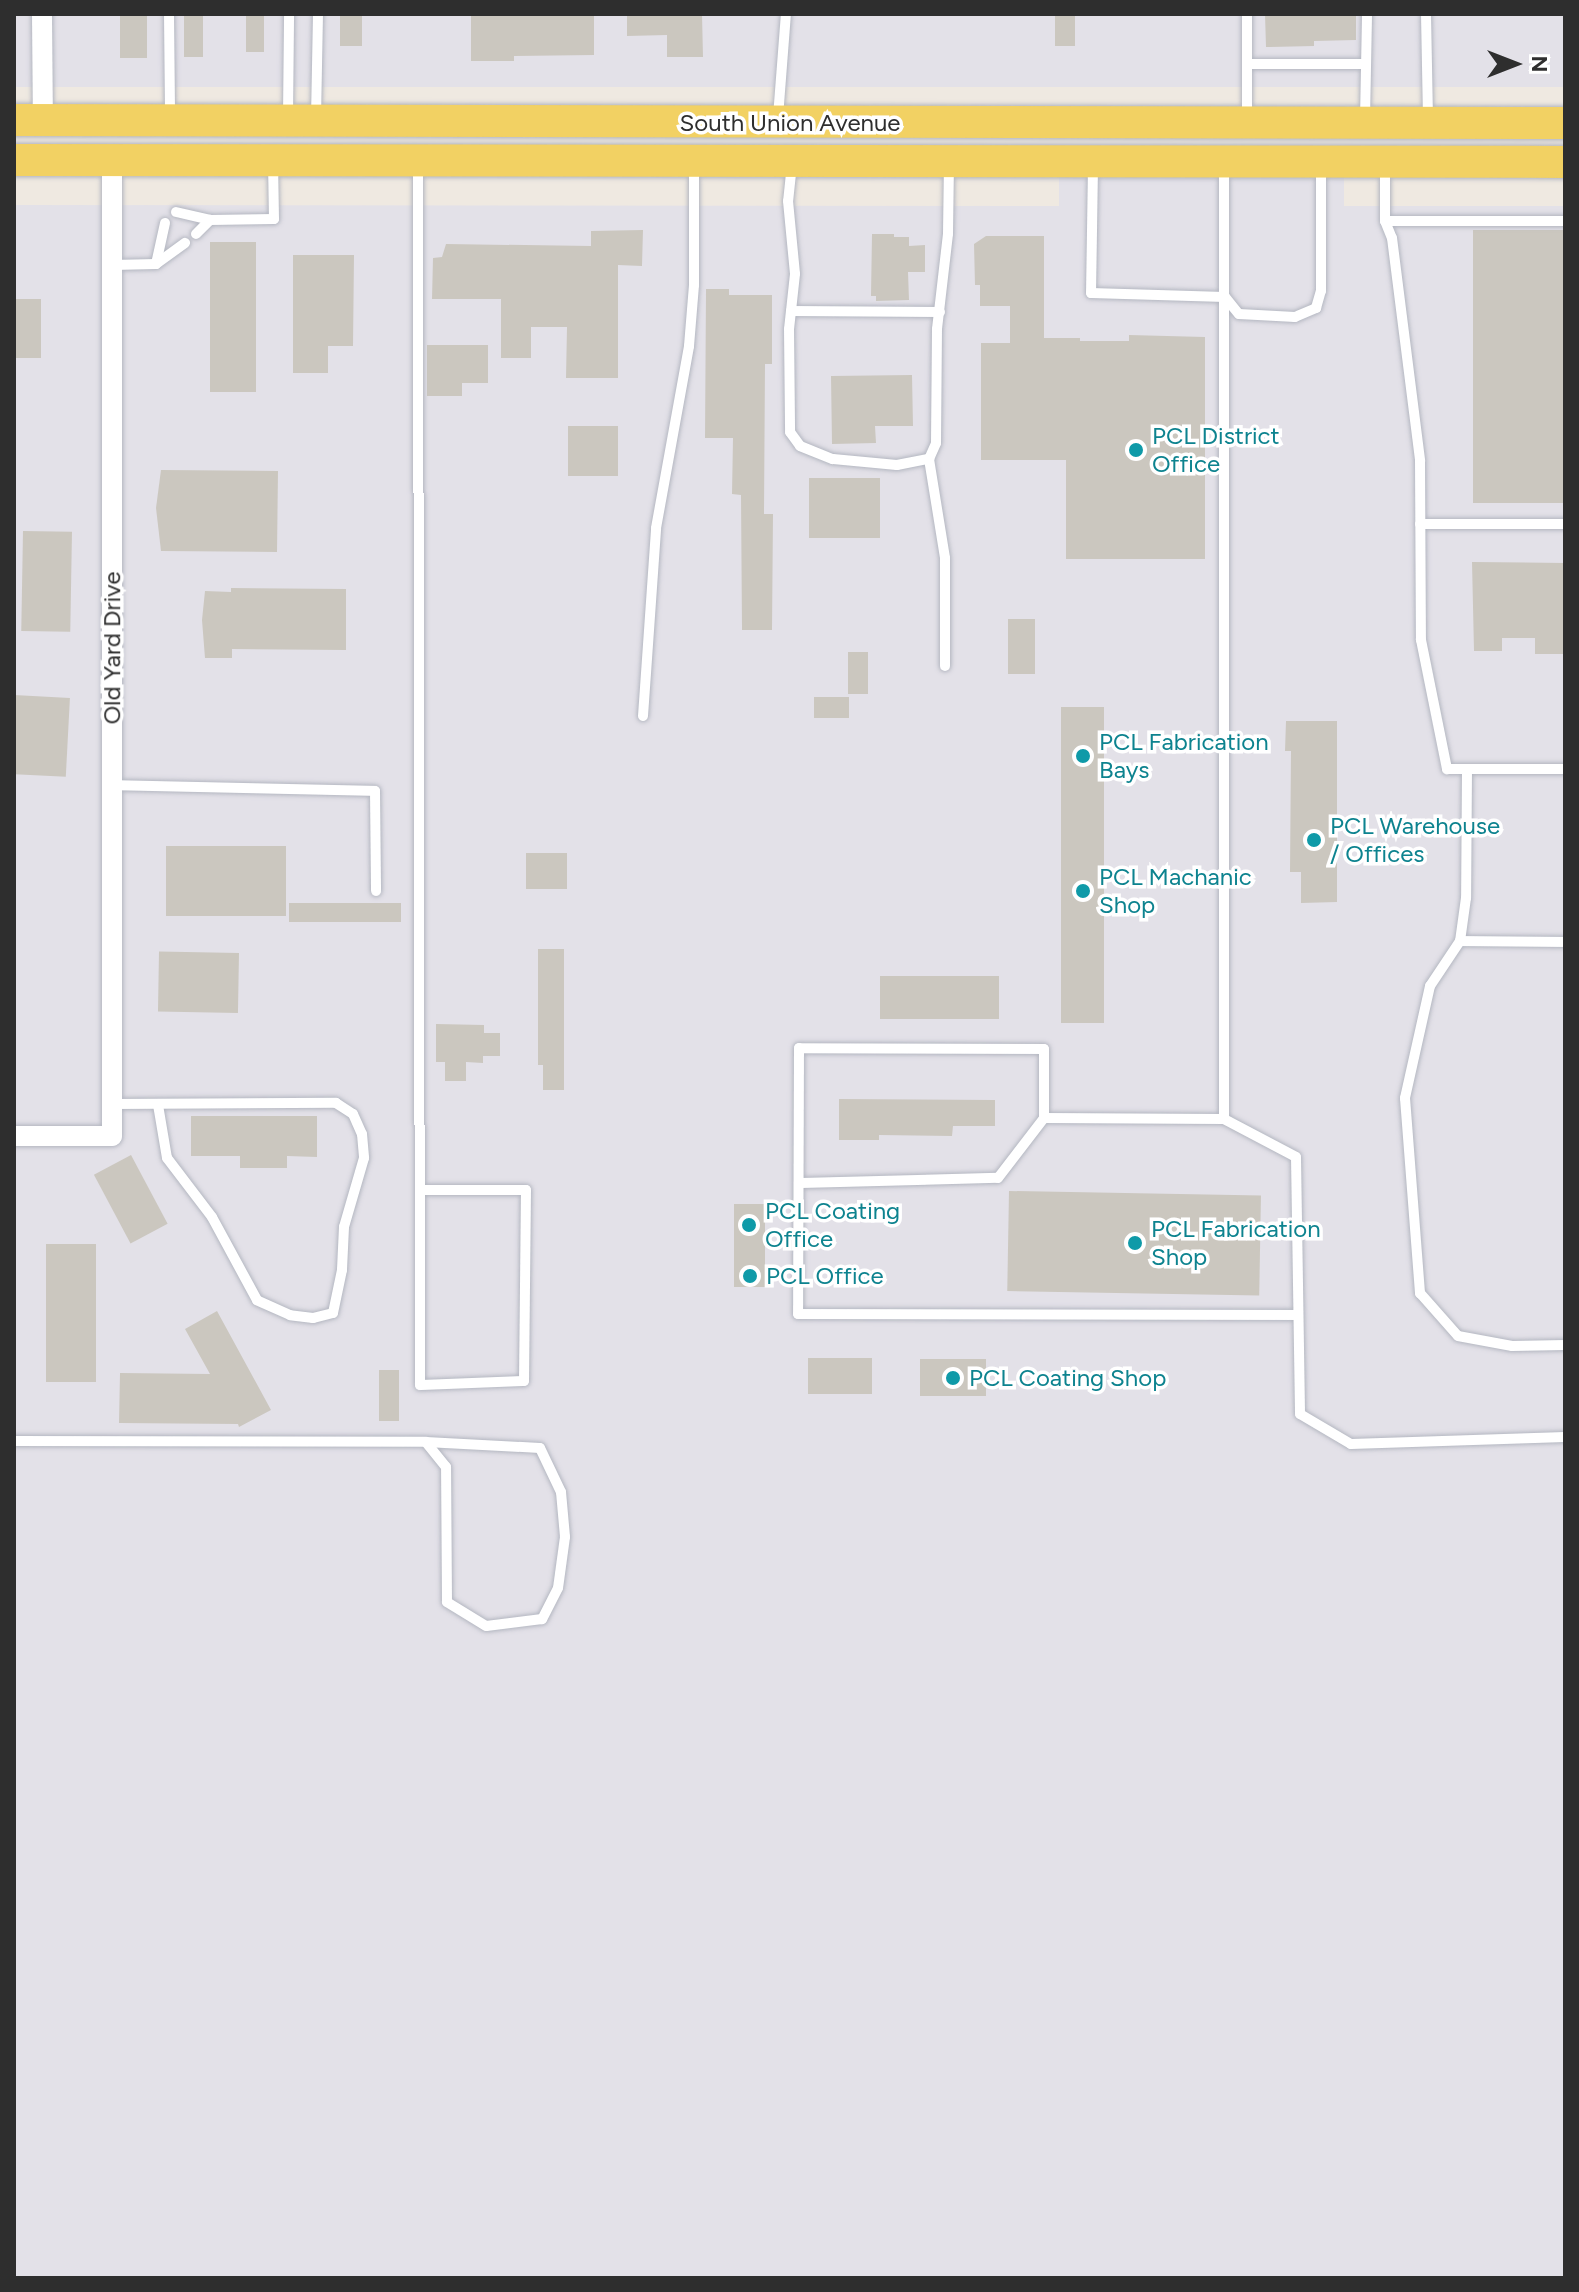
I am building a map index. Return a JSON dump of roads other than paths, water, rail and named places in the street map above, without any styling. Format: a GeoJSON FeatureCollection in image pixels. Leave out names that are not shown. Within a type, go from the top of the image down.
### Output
{"type":"FeatureCollection","features":[{"type":"Feature","properties":{"kind":"main road","name":"South Union Avenue"},"geometry":{"type":"LineString","coordinates":[[28,120],[1565,123]]}},
{"type":"Feature","properties":{"kind":"main road"},"geometry":{"type":"LineString","coordinates":[[1015,161],[1082,142],[1146,140],[1158,134],[1167,122]]}},
{"type":"Feature","properties":{"kind":"main road"},"geometry":{"type":"LineString","coordinates":[[1224,162],[1247,145],[1270,140],[1412,140],[1426,135],[1428,122]]}},
{"type":"Feature","properties":{"kind":"main road"},"geometry":{"type":"LineString","coordinates":[[560,160],[575,145],[591,141],[755,139],[770,132],[778,123]]}},
{"type":"Feature","properties":{"kind":"main road"},"geometry":{"type":"LineString","coordinates":[[792,161],[797,148],[805,141],[946,141],[958,137],[970,124]]}},
{"type":"Feature","properties":{"kind":"main road"},"geometry":{"type":"LineString","coordinates":[[1469,162],[1518,146],[1565,145]]}},
{"type":"Feature","properties":{"kind":"main road","name":"South Union Avenue"},"geometry":{"type":"LineString","coordinates":[[14,160],[1565,162]]}},
{"type":"Feature","properties":{"kind":"street"},"geometry":{"type":"LineString","coordinates":[[28,120],[42,14]]}},
{"type":"Feature","properties":{"kind":"street","name":"Old Yard Drive"},"geometry":{"type":"LineString","coordinates":[[14,1136],[112,1136],[112,160]]}},
{"type":"Feature","properties":{"kind":"lane"},"geometry":{"type":"LineString","coordinates":[[169,14],[170,120]]}},
{"type":"Feature","properties":{"kind":"lane"},"geometry":{"type":"LineString","coordinates":[[289,14],[302,120]]}},
{"type":"Feature","properties":{"kind":"lane"},"geometry":{"type":"LineString","coordinates":[[302,120],[318,14]]}},
{"type":"Feature","properties":{"kind":"lane"},"geometry":{"type":"LineString","coordinates":[[778,123],[786,14]]}},
{"type":"Feature","properties":{"kind":"lane"},"geometry":{"type":"LineString","coordinates":[[1247,14],[1247,122]]}},
{"type":"Feature","properties":{"kind":"lane"},"geometry":{"type":"LineString","coordinates":[[1365,122],[1367,14]]}},
{"type":"Feature","properties":{"kind":"lane"},"geometry":{"type":"LineString","coordinates":[[1426,14],[1428,122]]}},
{"type":"Feature","properties":{"kind":"lane"},"geometry":{"type":"LineString","coordinates":[[1247,64],[1366,64]]}},
{"type":"Feature","properties":{"kind":"lane"},"geometry":{"type":"LineString","coordinates":[[176,212],[210,220],[274,219],[273,160]]}},
{"type":"Feature","properties":{"kind":"lane"},"geometry":{"type":"LineString","coordinates":[[418,160],[420,1385],[524,1381],[526,1190],[420,1190]]}},
{"type":"Feature","properties":{"kind":"lane"},"geometry":{"type":"LineString","coordinates":[[643,716],[656,528],[689,346],[694,285],[694,161]]}},
{"type":"Feature","properties":{"kind":"lane"},"geometry":{"type":"LineString","coordinates":[[792,161],[788,201],[795,274],[791,311],[790,432],[800,446],[833,459],[897,465],[929,459]]}},
{"type":"Feature","properties":{"kind":"lane"},"geometry":{"type":"LineString","coordinates":[[945,666],[945,558],[929,459],[936,443],[949,161]]}},
{"type":"Feature","properties":{"kind":"lane"},"geometry":{"type":"LineString","coordinates":[[1093,161],[1091,293],[1225,297],[1239,314],[1295,317],[1316,308],[1321,291],[1321,162]]}},
{"type":"Feature","properties":{"kind":"lane"},"geometry":{"type":"LineString","coordinates":[[1224,162],[1224,1119]]}},
{"type":"Feature","properties":{"kind":"lane"},"geometry":{"type":"LineString","coordinates":[[1385,162],[1385,221],[1392,238],[1420,461],[1421,640],[1447,769],[1565,769]]}},
{"type":"Feature","properties":{"kind":"lane"},"geometry":{"type":"LineString","coordinates":[[196,234],[210,220]]}},
{"type":"Feature","properties":{"kind":"lane"},"geometry":{"type":"LineString","coordinates":[[1385,221],[1565,221]]}},
{"type":"Feature","properties":{"kind":"lane"},"geometry":{"type":"LineString","coordinates":[[156,264],[165,223]]}},
{"type":"Feature","properties":{"kind":"lane"},"geometry":{"type":"LineString","coordinates":[[112,265],[156,264],[185,243]]}},
{"type":"Feature","properties":{"kind":"lane"},"geometry":{"type":"LineString","coordinates":[[791,311],[940,312]]}},
{"type":"Feature","properties":{"kind":"lane"},"geometry":{"type":"LineString","coordinates":[[1420,524],[1565,524]]}},
{"type":"Feature","properties":{"kind":"lane"},"geometry":{"type":"LineString","coordinates":[[1467,769],[1466,898],[1460,941],[1430,986],[1405,1098],[1420,1293],[1458,1336],[1512,1346],[1565,1345]]}},
{"type":"Feature","properties":{"kind":"lane"},"geometry":{"type":"LineString","coordinates":[[112,785],[375,791],[376,891]]}},
{"type":"Feature","properties":{"kind":"lane"},"geometry":{"type":"LineString","coordinates":[[1460,941],[1565,942]]}},
{"type":"Feature","properties":{"kind":"lane"},"geometry":{"type":"LineString","coordinates":[[801,1183],[998,1178],[1044,1118],[1044,1049],[799,1048],[801,1183],[798,1314],[1298,1315]]}},
{"type":"Feature","properties":{"kind":"lane"},"geometry":{"type":"LineString","coordinates":[[112,1104],[336,1103],[353,1114],[362,1134],[364,1158],[344,1227],[342,1270],[333,1313],[313,1318],[290,1315],[257,1300],[212,1217],[167,1158],[158,1105]]}},
{"type":"Feature","properties":{"kind":"lane"},"geometry":{"type":"LineString","coordinates":[[1044,1118],[1224,1119],[1296,1157],[1300,1414],[1351,1444],[1565,1437]]}},
{"type":"Feature","properties":{"kind":"lane"},"geometry":{"type":"LineString","coordinates":[[14,1441],[426,1442],[540,1448],[561,1492],[565,1537],[558,1588],[542,1619],[486,1626],[447,1602],[446,1467],[426,1442]]}},
{"type":"Feature","properties":{"kind":"place","name":"PCL District Office"},"geometry":{"type":"Point","coordinates":[1136,450]}},
{"type":"Feature","properties":{"kind":"place","name":"PCL Fabrication Bays"},"geometry":{"type":"Point","coordinates":[1083,756]}},
{"type":"Feature","properties":{"kind":"place","name":"PCL Warehouse / Offices"},"geometry":{"type":"Point","coordinates":[1314,840]}},
{"type":"Feature","properties":{"kind":"place","name":"PCL Machanic Shop"},"geometry":{"type":"Point","coordinates":[1083,891]}},
{"type":"Feature","properties":{"kind":"place","name":"PCL Coating Office"},"geometry":{"type":"Point","coordinates":[749,1225]}},
{"type":"Feature","properties":{"kind":"place","name":"PCL Fabrication Shop"},"geometry":{"type":"Point","coordinates":[1135,1243]}},
{"type":"Feature","properties":{"kind":"place","name":"PCL Office"},"geometry":{"type":"Point","coordinates":[750,1276]}},
{"type":"Feature","properties":{"kind":"place","name":"PCL Coating Shop"},"geometry":{"type":"Point","coordinates":[953,1378]}}]}
